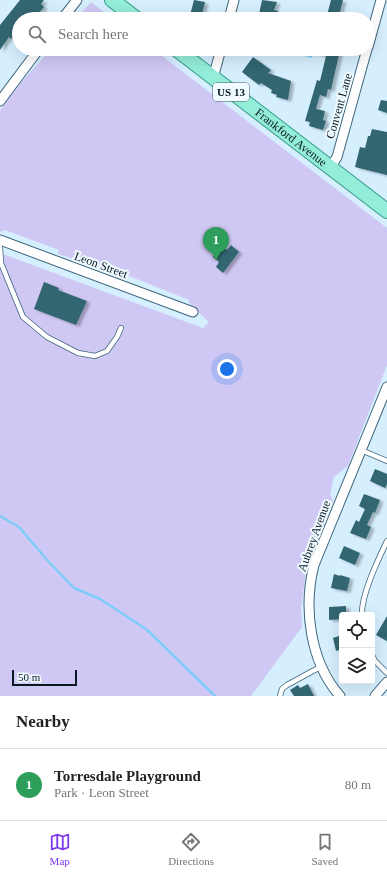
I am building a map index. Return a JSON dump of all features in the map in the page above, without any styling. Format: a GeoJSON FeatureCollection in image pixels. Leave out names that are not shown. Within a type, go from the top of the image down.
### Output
{"type":"FeatureCollection","features":[{"type":"Feature","properties":{"kind":"main road"},"geometry":{"type":"LineString","coordinates":[[112,0],[128,12]]}},
{"type":"Feature","properties":{"kind":"main road","name":"Frankford Avenue"},"geometry":{"type":"LineString","coordinates":[[185,56],[387,211]]}},
{"type":"Feature","properties":{"kind":"street"},"geometry":{"type":"LineString","coordinates":[[68,12],[77,0]]}},
{"type":"Feature","properties":{"kind":"street"},"geometry":{"type":"LineString","coordinates":[[231,12],[234,0]]}},
{"type":"Feature","properties":{"kind":"street","name":"Convent Lane"},"geometry":{"type":"LineString","coordinates":[[375,22],[381,0]]}},
{"type":"Feature","properties":{"kind":"street"},"geometry":{"type":"LineString","coordinates":[[0,101],[34,56]]}},
{"type":"Feature","properties":{"kind":"street"},"geometry":{"type":"LineString","coordinates":[[213,78],[219,56]]}},
{"type":"Feature","properties":{"kind":"street","name":"Convent Lane"},"geometry":{"type":"LineString","coordinates":[[330,168],[337,157],[366,56]]}},
{"type":"Feature","properties":{"kind":"street","name":"Leon Street"},"geometry":{"type":"LineString","coordinates":[[0,240],[193,312]]}},
{"type":"Feature","properties":{"kind":"street","name":"Aubrey Avenue"},"geometry":{"type":"LineString","coordinates":[[340,696],[334,690],[322,666],[314,644],[308,614],[310,584],[314,565],[361,450],[385,398],[387,387]]}},
{"type":"Feature","properties":{"kind":"street"},"geometry":{"type":"LineString","coordinates":[[375,696],[387,682]]}},
{"type":"Feature","properties":{"kind":"lane"},"geometry":{"type":"LineString","coordinates":[[0,247],[1,263],[23,316],[47,337],[78,353],[95,356],[107,350],[121,328]]}},
{"type":"Feature","properties":{"kind":"lane"},"geometry":{"type":"LineString","coordinates":[[361,450],[387,461]]}},
{"type":"Feature","properties":{"kind":"lane"},"geometry":{"type":"LineString","coordinates":[[362,612],[368,589],[387,541]]}},
{"type":"Feature","properties":{"kind":"lane"},"geometry":{"type":"LineString","coordinates":[[375,661],[387,673]]}},
{"type":"Feature","properties":{"kind":"lane"},"geometry":{"type":"LineString","coordinates":[[280,696],[282,689],[287,685],[322,666]]}},
{"type":"Feature","properties":{"kind":"shaded area"},"geometry":{"type":"Polygon","coordinates":[[[91,2],[104,12],[82,12],[91,2]]]}},
{"type":"Feature","properties":{"kind":"shaded area"},"geometry":{"type":"Polygon","coordinates":[[[45,56],[162,56],[387,228],[387,365],[348,466],[334,477],[330,494],[333,501],[306,572],[301,608],[302,627],[251,696],[0,696],[0,253],[203,328],[209,322],[189,303],[189,300],[79,256],[77,260],[58,254],[59,250],[5,230],[0,232],[0,111],[9,96],[45,56]]]}},
{"type":"Feature","properties":{"kind":"building"},"geometry":{"type":"Polygon","coordinates":[[[20,0],[44,0],[41,4],[44,7],[40,12],[12,12],[12,38],[11,39],[9,37],[0,50],[0,25],[20,0]]]}},
{"type":"Feature","properties":{"kind":"building"},"geometry":{"type":"Polygon","coordinates":[[[194,0],[205,2],[203,12],[191,12],[194,0]]]}},
{"type":"Feature","properties":{"kind":"building"},"geometry":{"type":"Polygon","coordinates":[[[262,0],[277,2],[274,10],[278,12],[259,12],[262,0]]]}},
{"type":"Feature","properties":{"kind":"building"},"geometry":{"type":"Polygon","coordinates":[[[331,0],[343,0],[340,12],[328,12],[331,0]]]}},
{"type":"Feature","properties":{"kind":"building"},"geometry":{"type":"Polygon","coordinates":[[[326,56],[339,56],[331,90],[328,89],[326,97],[320,95],[316,109],[325,111],[323,120],[326,121],[323,130],[309,126],[310,122],[305,121],[317,80],[320,81],[326,56]]]}},
{"type":"Feature","properties":{"kind":"building"},"geometry":{"type":"Polygon","coordinates":[[[253,57],[271,70],[268,73],[291,81],[288,100],[276,97],[277,95],[271,93],[272,90],[261,83],[259,85],[242,72],[253,57]]]}},
{"type":"Feature","properties":{"kind":"building"},"geometry":{"type":"Polygon","coordinates":[[[381,100],[387,101],[387,113],[378,110],[381,100]]]}},
{"type":"Feature","properties":{"kind":"building"},"geometry":{"type":"Polygon","coordinates":[[[372,129],[387,132],[387,175],[355,167],[360,147],[365,148],[368,136],[370,136],[372,129]]]}},
{"type":"Feature","properties":{"kind":"building"},"geometry":{"type":"Polygon","coordinates":[[[231,245],[239,252],[223,273],[216,267],[219,262],[213,257],[222,246],[227,250],[231,245]]]}},
{"type":"Feature","properties":{"kind":"building"},"geometry":{"type":"Polygon","coordinates":[[[44,282],[59,288],[58,290],[87,301],[76,325],[34,309],[44,282]]]}},
{"type":"Feature","properties":{"kind":"building"},"geometry":{"type":"Polygon","coordinates":[[[375,469],[387,474],[387,484],[385,488],[370,481],[375,469]]]}},
{"type":"Feature","properties":{"kind":"building"},"geometry":{"type":"Polygon","coordinates":[[[364,494],[380,500],[375,513],[373,512],[367,525],[371,527],[366,539],[350,533],[356,520],[359,522],[365,509],[359,506],[364,494]]]}},
{"type":"Feature","properties":{"kind":"building"},"geometry":{"type":"Polygon","coordinates":[[[344,546],[360,553],[355,565],[339,558],[344,546]]]}},
{"type":"Feature","properties":{"kind":"building"},"geometry":{"type":"Polygon","coordinates":[[[334,574],[350,578],[347,591],[331,588],[334,574]]]}},
{"type":"Feature","properties":{"kind":"building"},"geometry":{"type":"Polygon","coordinates":[[[346,606],[346,612],[339,612],[339,619],[329,620],[329,607],[346,606]]]}},
{"type":"Feature","properties":{"kind":"building"},"geometry":{"type":"Polygon","coordinates":[[[387,616],[387,641],[376,635],[387,616]]]}},
{"type":"Feature","properties":{"kind":"building"},"geometry":{"type":"Polygon","coordinates":[[[339,636],[339,650],[336,651],[333,638],[339,636]]]}},
{"type":"Feature","properties":{"kind":"building"},"geometry":{"type":"Polygon","coordinates":[[[308,684],[314,696],[294,696],[290,690],[298,685],[300,688],[308,684]]]}},
{"type":"Feature","properties":{"kind":"waterway"},"geometry":{"type":"LineString","coordinates":[[0,516],[19,527],[47,560],[74,588],[100,599],[146,629],[215,696]]}},
{"type":"Feature","properties":{"kind":"place","name":"Torresdale Playground"},"geometry":{"type":"Point","coordinates":[216,260]}}]}
